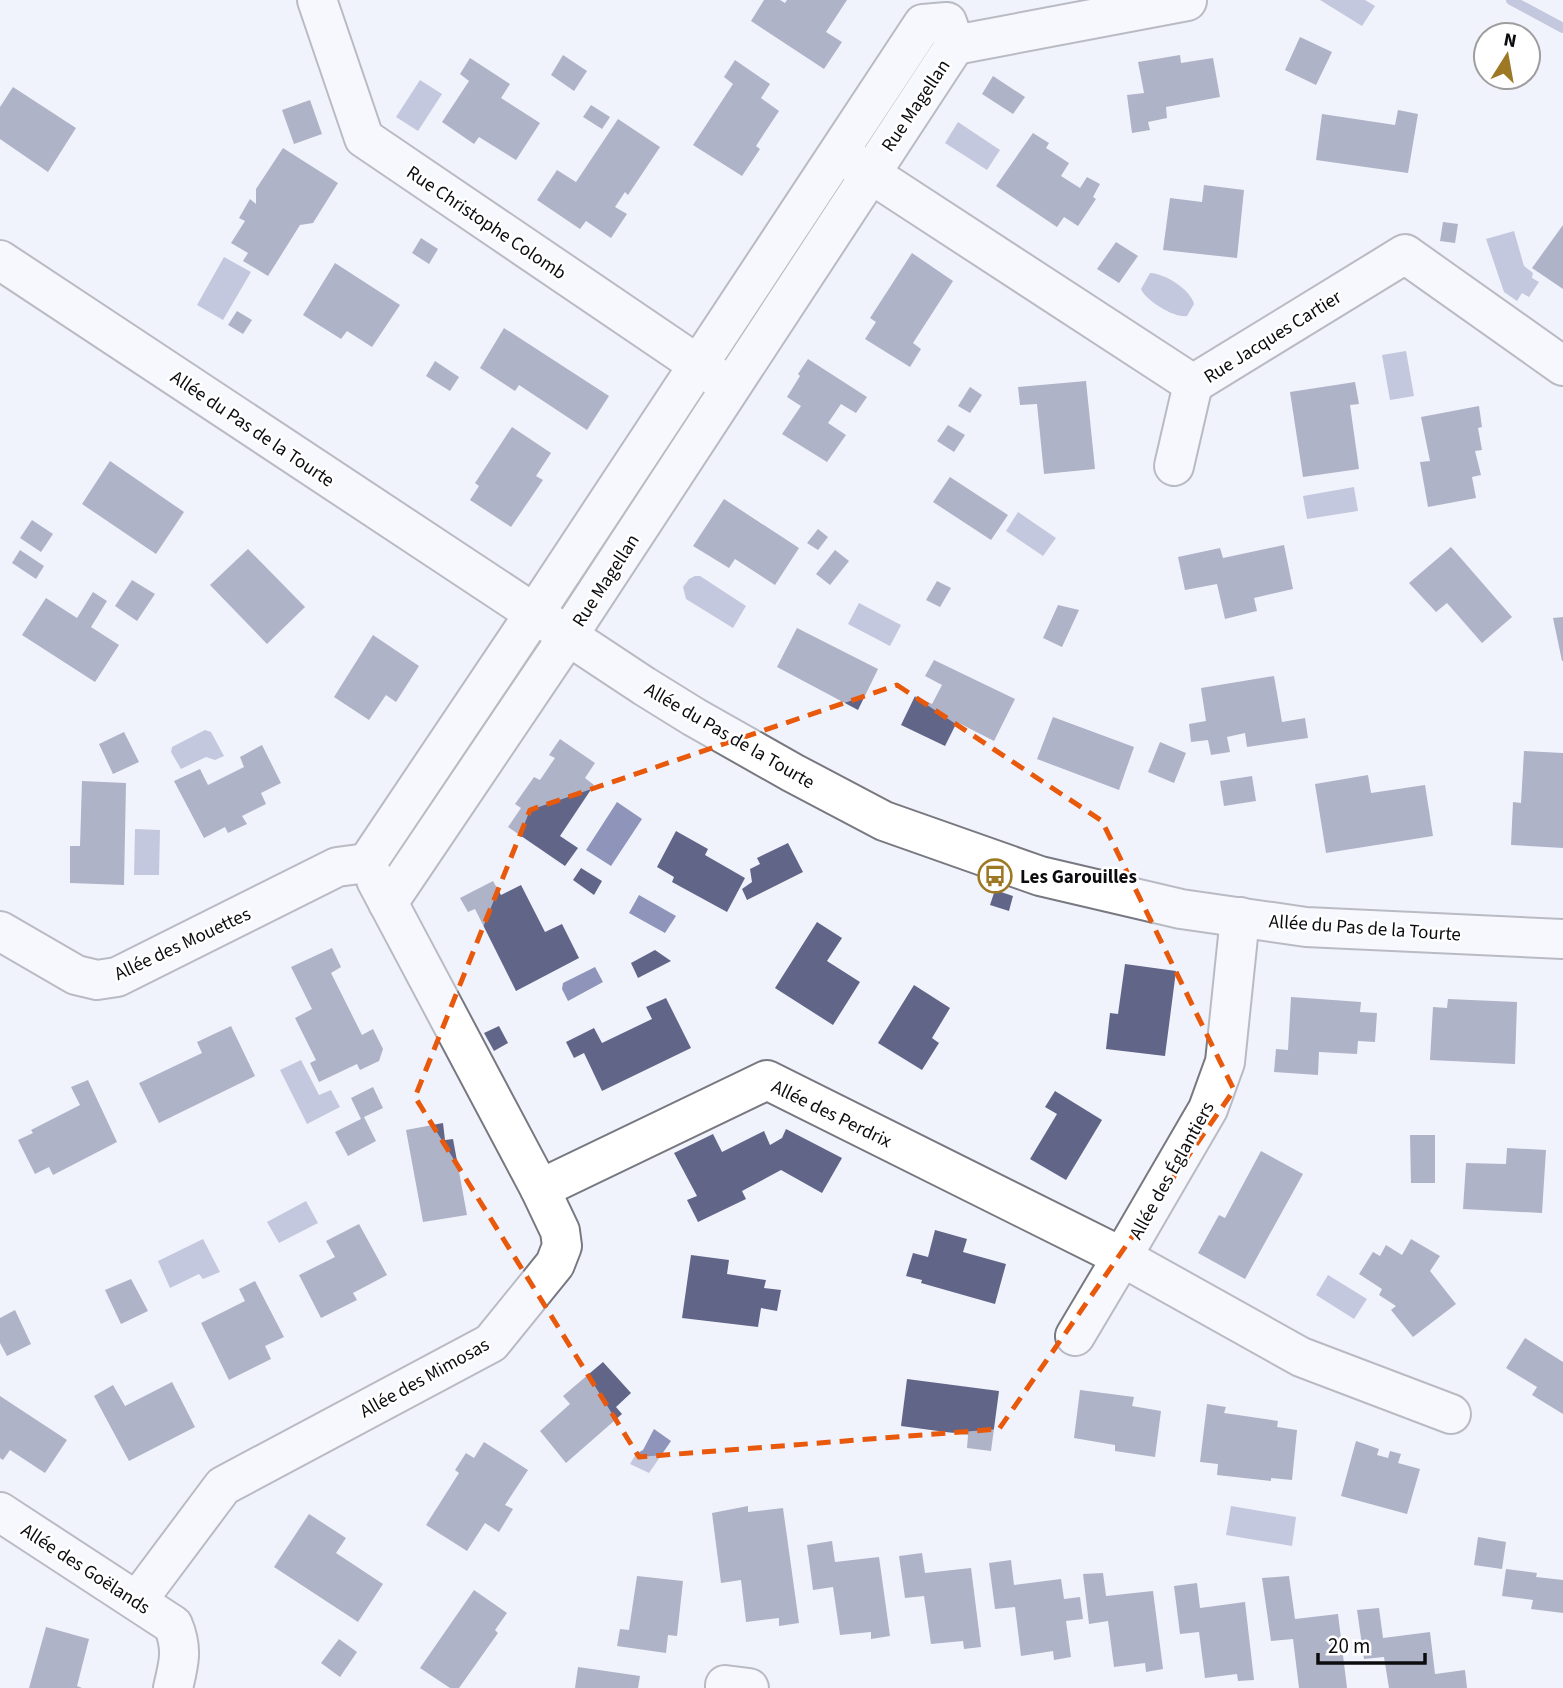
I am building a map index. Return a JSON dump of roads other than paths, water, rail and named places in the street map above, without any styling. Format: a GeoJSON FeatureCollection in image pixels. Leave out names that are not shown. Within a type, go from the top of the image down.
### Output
{"type":"FeatureCollection","features":[{"type":"Feature","properties":{"kind":"street","name":"Rue Christophe Colomb"},"geometry":{"type":"LineString","coordinates":[[317,0],[364,138],[731,386]]}},
{"type":"Feature","properties":{"kind":"street"},"geometry":{"type":"LineString","coordinates":[[947,23],[1187,1]]}},
{"type":"Feature","properties":{"kind":"street","name":"Rue Magellan"},"geometry":{"type":"LineString","coordinates":[[367,863],[838,152],[947,23]]}},
{"type":"Feature","properties":{"kind":"street","name":"Rue Magellan"},"geometry":{"type":"LineString","coordinates":[[388,902],[568,636],[870,173],[947,23]]}},
{"type":"Feature","properties":{"kind":"street","name":"Rue Jacques Cartier"},"geometry":{"type":"LineString","coordinates":[[838,152],[1193,384],[1405,254],[1563,366]]}},
{"type":"Feature","properties":{"kind":"street","name":"Allée du Pas de la Tourte"},"geometry":{"type":"LineString","coordinates":[[0,260],[694,717],[884,821],[1040,876],[1181,909],[1306,927],[1563,939]]}},
{"type":"Feature","properties":{"kind":"street"},"geometry":{"type":"LineString","coordinates":[[1174,466],[1193,384]]}},
{"type":"Feature","properties":{"kind":"street"},"geometry":{"type":"LineString","coordinates":[[367,863],[388,902]]}},
{"type":"Feature","properties":{"kind":"street","name":"Allée des Mouettes"},"geometry":{"type":"LineString","coordinates":[[0,931],[76,975],[97,980],[117,977],[337,867],[367,863]]}},
{"type":"Feature","properties":{"kind":"street","name":"Allée des Mimosas"},"geometry":{"type":"LineString","coordinates":[[137,1601],[223,1486],[491,1343],[555,1264],[562,1246],[560,1231],[540,1189],[388,902]]}},
{"type":"Feature","properties":{"kind":"street","name":"Allée des Églantiers"},"geometry":{"type":"LineString","coordinates":[[1075,1336],[1208,1110],[1226,1062],[1240,917]]}},
{"type":"Feature","properties":{"kind":"street","name":"Allée des Perdrix"},"geometry":{"type":"LineString","coordinates":[[540,1189],[767,1080],[1122,1257]]}},
{"type":"Feature","properties":{"kind":"street","name":"Allée des Églantiers"},"geometry":{"type":"LineString","coordinates":[[1122,1257],[1301,1357],[1451,1414]]}},
{"type":"Feature","properties":{"kind":"street","name":"Allée des Goëlands"},"geometry":{"type":"LineString","coordinates":[[0,1512],[173,1625],[180,1642],[179,1664],[173,1688]]}},
{"type":"Feature","properties":{"kind":"street"},"geometry":{"type":"LineString","coordinates":[[725,1688],[725,1685],[749,1688]]}},
{"type":"Feature","properties":{"kind":"water"},"geometry":{"type":"Polygon","coordinates":[[[1320,0],[1365,0],[1375,6],[1362,26],[1320,0]]]}},
{"type":"Feature","properties":{"kind":"water"},"geometry":{"type":"Polygon","coordinates":[[[420,80],[442,94],[418,131],[396,117],[420,80]]]}},
{"type":"Feature","properties":{"kind":"water"},"geometry":{"type":"Polygon","coordinates":[[[958,122],[1000,150],[987,170],[945,143],[958,122]]]}},
{"type":"Feature","properties":{"kind":"water"},"geometry":{"type":"Polygon","coordinates":[[[1514,231],[1524,266],[1533,273],[1532,278],[1539,282],[1529,297],[1522,293],[1517,301],[1504,292],[1486,239],[1514,231]]]}},
{"type":"Feature","properties":{"kind":"water"},"geometry":{"type":"Polygon","coordinates":[[[224,257],[251,272],[223,320],[197,305],[224,257]]]}},
{"type":"Feature","properties":{"kind":"water"},"geometry":{"type":"Polygon","coordinates":[[[1150,273],[1169,279],[1188,293],[1194,304],[1187,316],[1168,312],[1144,294],[1141,289],[1150,273]]]}},
{"type":"Feature","properties":{"kind":"water"},"geometry":{"type":"Polygon","coordinates":[[[1406,351],[1414,396],[1390,400],[1382,355],[1406,351]]]}},
{"type":"Feature","properties":{"kind":"water"},"geometry":{"type":"Polygon","coordinates":[[[1354,487],[1358,511],[1307,519],[1303,496],[1354,487]]]}},
{"type":"Feature","properties":{"kind":"water"},"geometry":{"type":"Polygon","coordinates":[[[1018,512],[1056,538],[1043,556],[1006,531],[1018,512]]]}},
{"type":"Feature","properties":{"kind":"water"},"geometry":{"type":"Polygon","coordinates":[[[695,576],[700,576],[746,606],[733,628],[686,599],[683,587],[695,576]]]}},
{"type":"Feature","properties":{"kind":"water"},"geometry":{"type":"Polygon","coordinates":[[[859,603],[901,625],[890,646],[848,624],[859,603]]]}},
{"type":"Feature","properties":{"kind":"water"},"geometry":{"type":"Polygon","coordinates":[[[205,730],[211,732],[224,756],[215,760],[206,757],[181,769],[171,752],[172,747],[205,730]]]}},
{"type":"Feature","properties":{"kind":"water"},"geometry":{"type":"Polygon","coordinates":[[[617,802],[642,819],[611,866],[586,850],[617,802]]]}},
{"type":"Feature","properties":{"kind":"water"},"geometry":{"type":"Polygon","coordinates":[[[135,829],[160,830],[159,875],[134,875],[135,829]]]}},
{"type":"Feature","properties":{"kind":"water"},"geometry":{"type":"Polygon","coordinates":[[[639,895],[676,916],[665,933],[629,913],[639,895]]]}},
{"type":"Feature","properties":{"kind":"water"},"geometry":{"type":"Polygon","coordinates":[[[595,967],[603,982],[568,1001],[562,989],[563,983],[595,967]]]}},
{"type":"Feature","properties":{"kind":"water"},"geometry":{"type":"Polygon","coordinates":[[[301,1060],[319,1095],[331,1090],[340,1107],[307,1124],[280,1070],[301,1060]]]}},
{"type":"Feature","properties":{"kind":"water"},"geometry":{"type":"Polygon","coordinates":[[[306,1201],[318,1223],[279,1243],[267,1222],[306,1201]]]}},
{"type":"Feature","properties":{"kind":"water"},"geometry":{"type":"Polygon","coordinates":[[[203,1239],[220,1272],[203,1279],[199,1274],[170,1288],[158,1261],[203,1239]]]}},
{"type":"Feature","properties":{"kind":"water"},"geometry":{"type":"Polygon","coordinates":[[[1328,1275],[1367,1299],[1354,1319],[1316,1295],[1328,1275]]]}},
{"type":"Feature","properties":{"kind":"water"},"geometry":{"type":"Polygon","coordinates":[[[654,1429],[671,1441],[649,1473],[630,1464],[636,1454],[643,1450],[654,1429]]]}},
{"type":"Feature","properties":{"kind":"water"},"geometry":{"type":"Polygon","coordinates":[[[1231,1506],[1296,1517],[1292,1546],[1226,1535],[1231,1506]]]}},
{"type":"Feature","properties":{"kind":"waterway"},"geometry":{"type":"LineString","coordinates":[[1511,0],[1563,28]]}},
{"type":"Feature","properties":{"kind":"place","name":"Les Garouilles"},"geometry":{"type":"Point","coordinates":[995,876]}}]}
